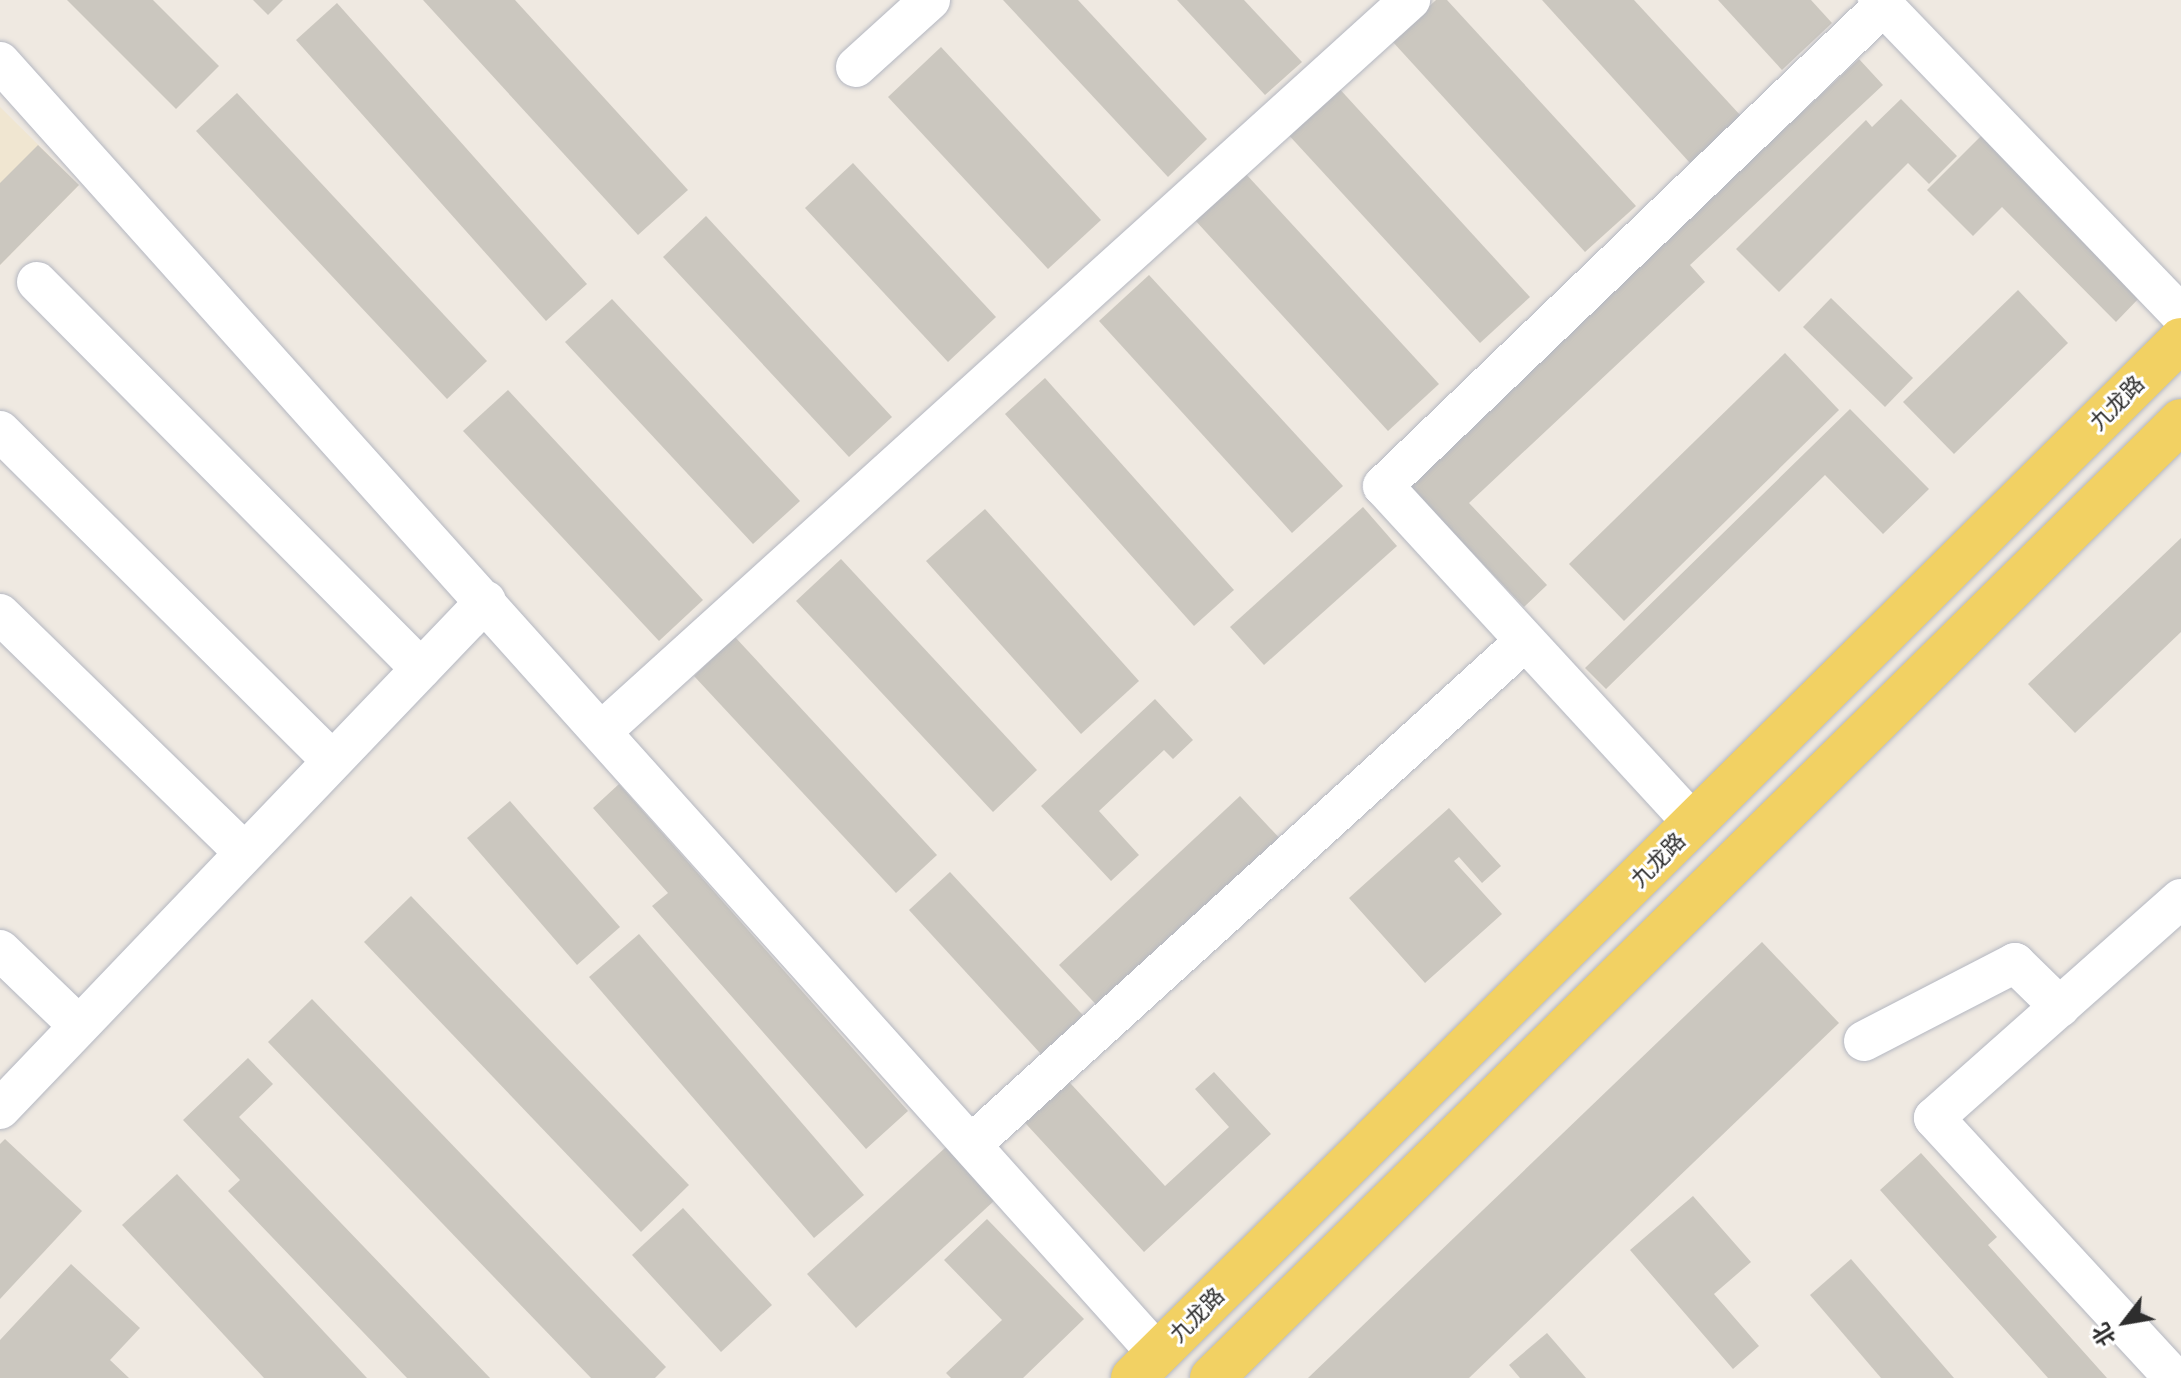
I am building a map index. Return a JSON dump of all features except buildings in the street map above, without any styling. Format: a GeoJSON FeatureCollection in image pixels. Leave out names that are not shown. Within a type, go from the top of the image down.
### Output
{"type":"FeatureCollection","features":[{"type":"Feature","properties":{"kind":"main road","name":"九龙路"},"geometry":{"type":"LineString","coordinates":[[1145,1366],[2181,340]]}},
{"type":"Feature","properties":{"kind":"main road"},"geometry":{"type":"LineString","coordinates":[[1212,1378],[2181,421]]}},
{"type":"Feature","properties":{"kind":"street"},"geometry":{"type":"LineString","coordinates":[[856,67],[930,0]]}},
{"type":"Feature","properties":{"kind":"street"},"geometry":{"type":"LineString","coordinates":[[602,731],[1410,0]]}},
{"type":"Feature","properties":{"kind":"street"},"geometry":{"type":"LineString","coordinates":[[1694,824],[1383,486],[1881,3],[2181,315]]}},
{"type":"Feature","properties":{"kind":"street"},"geometry":{"type":"LineString","coordinates":[[0,62],[973,1143],[1145,1366]]}},
{"type":"Feature","properties":{"kind":"street"},"geometry":{"type":"LineString","coordinates":[[37,282],[421,669]]}},
{"type":"Feature","properties":{"kind":"street"},"geometry":{"type":"LineString","coordinates":[[0,431],[332,761]]}},
{"type":"Feature","properties":{"kind":"street"},"geometry":{"type":"LineString","coordinates":[[0,1109],[486,601]]}},
{"type":"Feature","properties":{"kind":"street"},"geometry":{"type":"LineString","coordinates":[[0,614],[244,852]]}},
{"type":"Feature","properties":{"kind":"street"},"geometry":{"type":"LineString","coordinates":[[973,1143],[1525,641]]}},
{"type":"Feature","properties":{"kind":"street"},"geometry":{"type":"LineString","coordinates":[[2174,1378],[1934,1118],[2181,899]]}},
{"type":"Feature","properties":{"kind":"street"},"geometry":{"type":"LineString","coordinates":[[0,950],[78,1025]]}},
{"type":"Feature","properties":{"kind":"street"},"geometry":{"type":"LineString","coordinates":[[1864,1041],[2015,963],[2060,1007]]}},
{"type":"Feature","properties":{"kind":"shaded area"},"geometry":{"type":"Polygon","coordinates":[[[0,107],[79,185],[0,265],[0,107]]]}}]}
